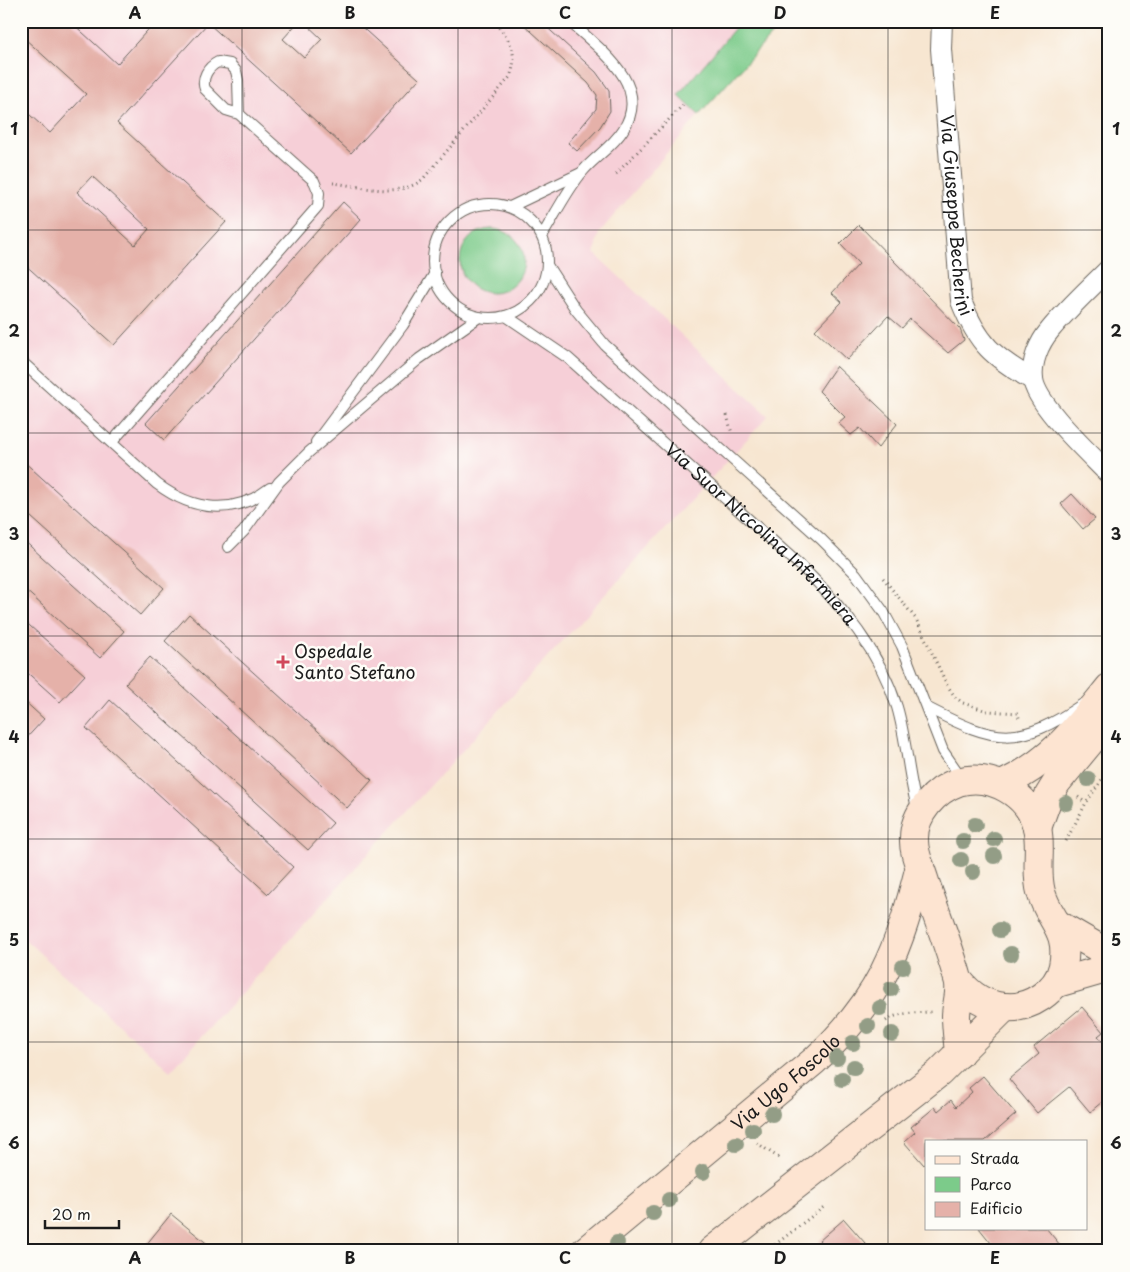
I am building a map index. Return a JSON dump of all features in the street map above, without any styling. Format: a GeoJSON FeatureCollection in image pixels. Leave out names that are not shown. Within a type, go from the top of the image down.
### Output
{"type":"FeatureCollection","features":[{"type":"Feature","properties":{"kind":"street","name":"Via Giuseppe Becherini"},"geometry":{"type":"LineString","coordinates":[[942,21],[941,49],[961,301],[968,318],[988,349],[997,358],[1032,380]]}},
{"type":"Feature","properties":{"kind":"street"},"geometry":{"type":"LineString","coordinates":[[1109,269],[1049,330],[1040,344],[1034,361],[1032,380],[1038,395],[1048,410],[1109,474]]}},
{"type":"Feature","properties":{"kind":"street"},"geometry":{"type":"LineString","coordinates":[[1002,785],[1038,766],[1067,739],[1109,687]]}},
{"type":"Feature","properties":{"kind":"street"},"geometry":{"type":"LineString","coordinates":[[1037,828],[1049,795],[1057,782],[1109,719]]}},
{"type":"Feature","properties":{"kind":"street","name":"Via Ugo Foscolo"},"geometry":{"type":"LineString","coordinates":[[959,1054],[956,1016],[959,981],[920,866],[914,837],[919,817],[925,806],[941,791],[964,780],[977,779],[1002,785],[1013,792],[1031,813],[1037,828],[1041,892],[1059,925],[1065,951],[1062,973],[1057,983]]}},
{"type":"Feature","properties":{"kind":"street","name":"Via Ugo Foscolo"},"geometry":{"type":"LineString","coordinates":[[585,1251],[814,1061],[848,1028],[867,1003],[900,940],[920,866]]}},
{"type":"Feature","properties":{"kind":"street"},"geometry":{"type":"LineString","coordinates":[[1059,925],[1109,954]]}},
{"type":"Feature","properties":{"kind":"street"},"geometry":{"type":"LineString","coordinates":[[959,981],[972,995],[1005,1007],[1029,1003],[1039,998],[1057,983],[1109,968]]}},
{"type":"Feature","properties":{"kind":"street"},"geometry":{"type":"LineString","coordinates":[[712,1251],[939,1073],[1005,1007]]}},
{"type":"Feature","properties":{"kind":"lane"},"geometry":{"type":"LineString","coordinates":[[542,236],[582,172],[623,130],[630,113],[631,95],[622,71],[569,21]]}},
{"type":"Feature","properties":{"kind":"lane"},"geometry":{"type":"LineString","coordinates":[[112,442],[314,213],[319,200],[319,193],[314,181],[239,114],[226,110],[206,89],[205,76],[209,68],[218,62],[230,64],[236,71],[239,114]]}},
{"type":"Feature","properties":{"kind":"lane"},"geometry":{"type":"LineString","coordinates":[[510,207],[582,172]]}},
{"type":"Feature","properties":{"kind":"lane","name":"Via Suor Niccolina Infermiera"},"geometry":{"type":"LineString","coordinates":[[491,203],[510,207],[526,215],[542,236],[547,253],[545,278],[534,298],[516,312],[506,316],[479,317],[459,309],[450,302],[438,284],[434,273],[436,245],[449,221],[473,206],[491,203]]}},
{"type":"Feature","properties":{"kind":"lane","name":"Via Suor Niccolina Infermiera"},"geometry":{"type":"LineString","coordinates":[[547,265],[576,310],[605,345],[821,539],[856,574],[883,611],[902,646],[928,708],[943,751],[964,780]]}},
{"type":"Feature","properties":{"kind":"lane"},"geometry":{"type":"LineString","coordinates":[[309,452],[403,325],[434,273]]}},
{"type":"Feature","properties":{"kind":"lane","name":"Via Suor Niccolina Infermiera"},"geometry":{"type":"LineString","coordinates":[[506,316],[568,358],[802,566],[834,599],[882,669],[889,685],[902,729],[908,768],[919,817]]}},
{"type":"Feature","properties":{"kind":"lane"},"geometry":{"type":"LineString","coordinates":[[21,362],[173,496],[197,504],[222,507],[245,504],[256,500],[279,482],[309,452],[419,359],[479,317]]}},
{"type":"Feature","properties":{"kind":"lane"},"geometry":{"type":"LineString","coordinates":[[228,547],[244,531],[279,482]]}},
{"type":"Feature","properties":{"kind":"lane"},"geometry":{"type":"LineString","coordinates":[[928,708],[965,727],[984,734],[1004,737],[1021,736],[1054,722],[1109,687]]}},
{"type":"Feature","properties":{"kind":"path"},"geometry":{"type":"LineString","coordinates":[[314,181],[397,190],[408,188],[422,178],[510,77],[514,65],[511,43],[492,21]]}},
{"type":"Feature","properties":{"kind":"path"},"geometry":{"type":"LineString","coordinates":[[616,174],[682,105]]}},
{"type":"Feature","properties":{"kind":"path"},"geometry":{"type":"LineString","coordinates":[[1062,848],[1086,803],[1109,769]]}},
{"type":"Feature","properties":{"kind":"path"},"geometry":{"type":"LineString","coordinates":[[882,1026],[890,1018],[911,1013],[956,1016]]}},
{"type":"Feature","properties":{"kind":"path"},"geometry":{"type":"LineString","coordinates":[[749,1148],[764,1136]]}},
{"type":"Feature","properties":{"kind":"path"},"geometry":{"type":"LineString","coordinates":[[756,1142],[779,1158]]}},
{"type":"Feature","properties":{"kind":"path"},"geometry":{"type":"LineString","coordinates":[[767,1251],[825,1206]]}},
{"type":"Feature","properties":{"kind":"shaded area","name":"Ospedale Santo Stefano"},"geometry":{"type":"Polygon","coordinates":[[[21,21],[784,21],[699,115],[599,233],[594,253],[768,416],[170,1071],[21,936],[21,21]]]}},
{"type":"Feature","properties":{"kind":"green space"},"geometry":{"type":"Polygon","coordinates":[[[741,21],[784,21],[699,115],[678,95],[741,21]]]}},
{"type":"Feature","properties":{"kind":"green space"},"geometry":{"type":"Polygon","coordinates":[[[492,229],[504,231],[515,238],[522,249],[524,261],[522,273],[515,284],[504,291],[492,293],[480,291],[469,284],[462,273],[460,261],[462,249],[469,238],[480,231],[492,229]]]}},
{"type":"Feature","properties":{"kind":"building"},"geometry":{"type":"Polygon","coordinates":[[[21,21],[70,21],[117,64],[156,21],[299,21],[283,39],[304,58],[322,39],[303,21],[355,21],[419,79],[351,153],[208,23],[117,123],[226,222],[114,345],[21,261],[21,107],[50,133],[86,94],[24,38],[21,41],[21,21]],[[92,176],[77,192],[135,245],[149,229],[92,176]]]}},
{"type":"Feature","properties":{"kind":"building"},"geometry":{"type":"Polygon","coordinates":[[[520,21],[540,21],[596,72],[609,90],[610,111],[600,127],[577,151],[568,143],[596,109],[597,95],[588,83],[520,21]]]}},
{"type":"Feature","properties":{"kind":"building"},"geometry":{"type":"Polygon","coordinates":[[[343,202],[361,219],[164,440],[146,423],[343,202]]]}},
{"type":"Feature","properties":{"kind":"building"},"geometry":{"type":"Polygon","coordinates":[[[859,225],[960,329],[964,340],[948,353],[910,319],[902,328],[888,316],[847,360],[815,330],[842,302],[832,293],[859,264],[840,244],[859,225]]]}},
{"type":"Feature","properties":{"kind":"building"},"geometry":{"type":"Polygon","coordinates":[[[836,366],[897,424],[878,448],[860,428],[851,435],[838,423],[845,417],[819,391],[836,366]]]}},
{"type":"Feature","properties":{"kind":"building"},"geometry":{"type":"Polygon","coordinates":[[[22,460],[164,588],[140,615],[21,508],[22,460]]]}},
{"type":"Feature","properties":{"kind":"building"},"geometry":{"type":"Polygon","coordinates":[[[1072,494],[1095,519],[1083,529],[1061,504],[1072,494]]]}},
{"type":"Feature","properties":{"kind":"building"},"geometry":{"type":"Polygon","coordinates":[[[21,538],[124,631],[100,658],[21,586],[21,538]]]}},
{"type":"Feature","properties":{"kind":"building"},"geometry":{"type":"Polygon","coordinates":[[[189,614],[372,780],[347,808],[165,641],[189,614]]]}},
{"type":"Feature","properties":{"kind":"building"},"geometry":{"type":"Polygon","coordinates":[[[21,618],[85,675],[60,702],[21,667],[21,618]]]}},
{"type":"Feature","properties":{"kind":"building"},"geometry":{"type":"Polygon","coordinates":[[[150,657],[333,823],[308,850],[125,684],[150,657]]]}},
{"type":"Feature","properties":{"kind":"building"},"geometry":{"type":"Polygon","coordinates":[[[21,698],[44,719],[21,744],[21,698]]]}},
{"type":"Feature","properties":{"kind":"building"},"geometry":{"type":"Polygon","coordinates":[[[110,700],[293,867],[268,894],[86,728],[110,700]]]}},
{"type":"Feature","properties":{"kind":"building"},"geometry":{"type":"Polygon","coordinates":[[[1082,1007],[1103,1032],[1098,1036],[1109,1049],[1109,1096],[1090,1112],[1069,1087],[1037,1113],[1009,1079],[1039,1054],[1034,1047],[1082,1007]]]}},
{"type":"Feature","properties":{"kind":"building"},"geometry":{"type":"Polygon","coordinates":[[[983,1076],[1016,1114],[986,1140],[925,1140],[924,1165],[904,1142],[915,1132],[911,1127],[935,1107],[938,1111],[951,1100],[956,1107],[972,1092],[969,1088],[983,1076]]]}},
{"type":"Feature","properties":{"kind":"building"},"geometry":{"type":"Polygon","coordinates":[[[171,1214],[216,1251],[141,1251],[171,1214]]]}},
{"type":"Feature","properties":{"kind":"building"},"geometry":{"type":"Polygon","coordinates":[[[844,1219],[872,1251],[815,1251],[822,1245],[819,1241],[844,1219]]]}},
{"type":"Feature","properties":{"kind":"building"},"geometry":{"type":"Polygon","coordinates":[[[981,1230],[1048,1230],[1065,1251],[993,1251],[995,1248],[981,1230]]]}},
{"type":"Feature","properties":{"kind":"place","name":"Ospedale Santo Stefano"},"geometry":{"type":"Point","coordinates":[283,662]}}]}
